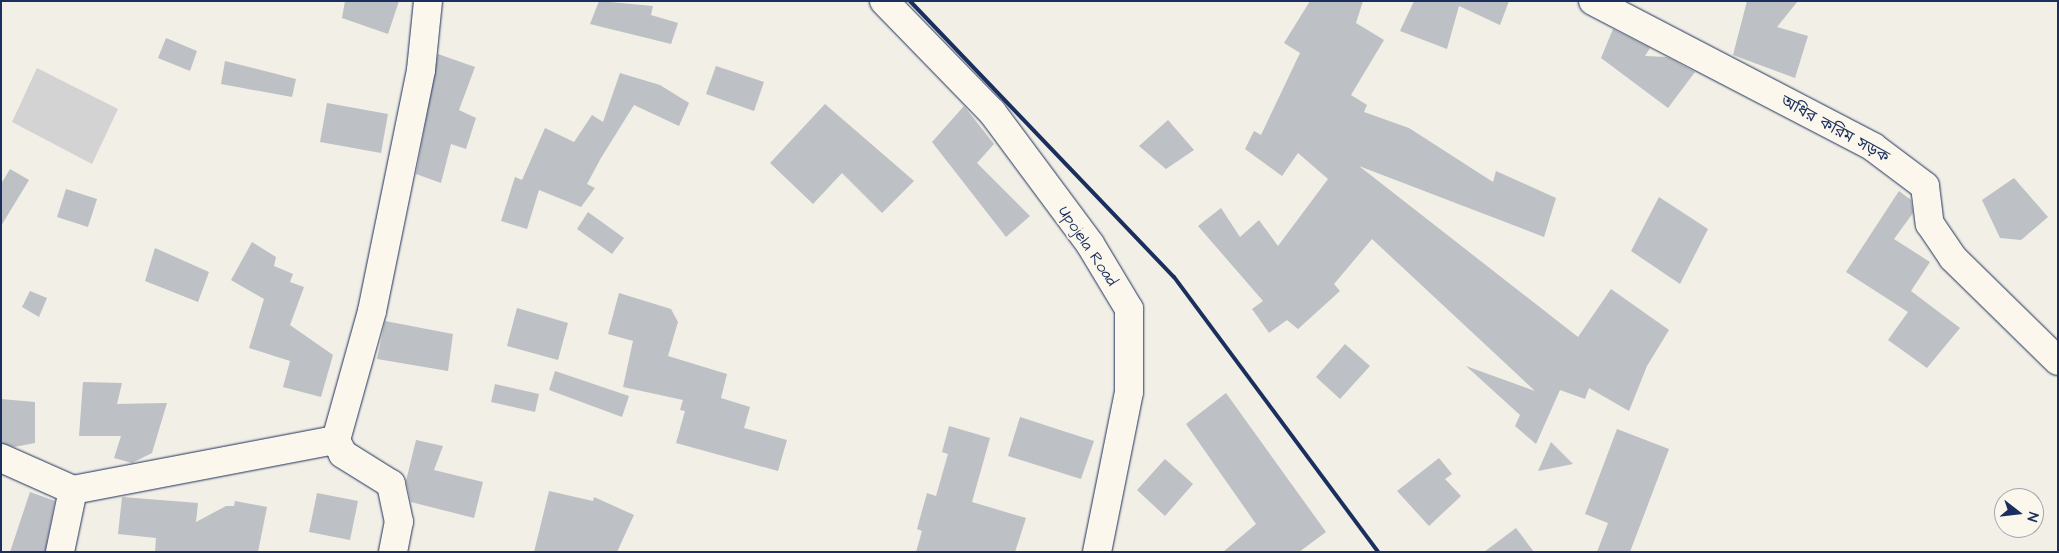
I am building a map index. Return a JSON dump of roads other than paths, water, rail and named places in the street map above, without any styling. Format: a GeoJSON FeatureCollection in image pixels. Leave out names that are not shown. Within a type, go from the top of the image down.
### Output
{"type":"FeatureCollection","features":[{"type":"Feature","properties":{"kind":"street"},"geometry":{"type":"LineString","coordinates":[[392,552],[399,522],[391,484],[343,454],[336,440],[374,302],[421,70],[428,1]]}},
{"type":"Feature","properties":{"kind":"street","name":"Upojela Road"},"geometry":{"type":"LineString","coordinates":[[884,1],[992,112],[1090,244],[1129,309],[1129,392],[1097,552]]}},
{"type":"Feature","properties":{"kind":"street","name":"অধির করিম সড়ক"},"geometry":{"type":"LineString","coordinates":[[1593,1],[1873,147],[1925,186],[1930,224],[1953,258],[2058,361]]}},
{"type":"Feature","properties":{"kind":"street"},"geometry":{"type":"LineString","coordinates":[[1,458],[73,490],[336,440]]}},
{"type":"Feature","properties":{"kind":"street"},"geometry":{"type":"LineString","coordinates":[[60,552],[73,490]]}},
{"type":"Feature","properties":{"kind":"railway"},"geometry":{"type":"LineString","coordinates":[[910,1],[1174,277],[1378,552]]}}]}
